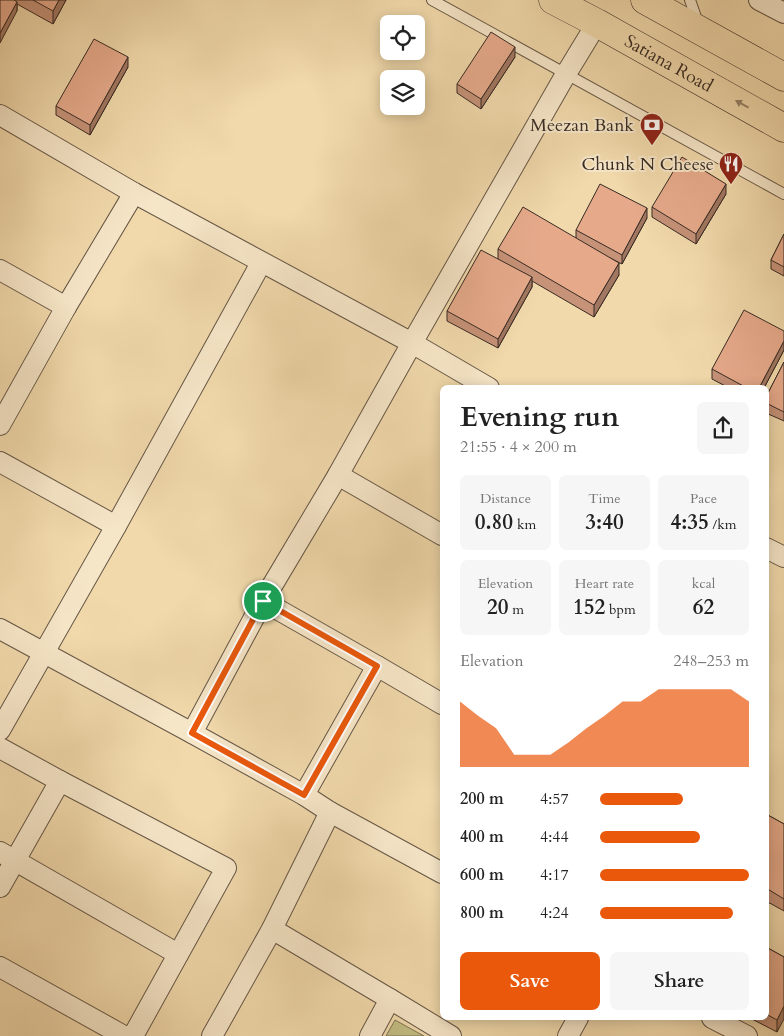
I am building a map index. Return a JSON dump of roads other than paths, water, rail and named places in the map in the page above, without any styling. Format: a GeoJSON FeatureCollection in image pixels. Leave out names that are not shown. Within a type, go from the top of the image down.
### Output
{"type":"FeatureCollection","features":[{"type":"Feature","properties":{"kind":"main road","name":"Satiana Road"},"geometry":{"type":"LineString","coordinates":[[553,0],[784,128]]}},
{"type":"Feature","properties":{"kind":"main road"},"geometry":{"type":"LineString","coordinates":[[645,0],[784,77]]}},
{"type":"Feature","properties":{"kind":"street"},"geometry":{"type":"LineString","coordinates":[[759,0],[784,14]]}},
{"type":"Feature","properties":{"kind":"street"},"geometry":{"type":"LineString","coordinates":[[192,733],[263,601],[338,475],[566,74],[597,23]]}},
{"type":"Feature","properties":{"kind":"street"},"geometry":{"type":"LineString","coordinates":[[0,115],[134,193],[412,343],[484,385]]}},
{"type":"Feature","properties":{"kind":"street"},"geometry":{"type":"LineString","coordinates":[[0,425],[66,307],[134,193]]}},
{"type":"Feature","properties":{"kind":"street"},"geometry":{"type":"LineString","coordinates":[[0,730],[116,526],[261,263]]}},
{"type":"Feature","properties":{"kind":"street"},"geometry":{"type":"LineString","coordinates":[[0,270],[66,307]]}},
{"type":"Feature","properties":{"kind":"street"},"geometry":{"type":"LineString","coordinates":[[0,462],[116,526]]}},
{"type":"Feature","properties":{"kind":"street"},"geometry":{"type":"LineString","coordinates":[[338,475],[440,534]]}},
{"type":"Feature","properties":{"kind":"street"},"geometry":{"type":"LineString","coordinates":[[263,601],[440,703]]}},
{"type":"Feature","properties":{"kind":"street"},"geometry":{"type":"LineString","coordinates":[[0,629],[192,733],[440,872]]}},
{"type":"Feature","properties":{"kind":"street"},"geometry":{"type":"LineString","coordinates":[[304,795],[377,666]]}},
{"type":"Feature","properties":{"kind":"street"},"geometry":{"type":"LineString","coordinates":[[0,748],[60,782],[226,868],[133,1036]]}},
{"type":"Feature","properties":{"kind":"street"},"geometry":{"type":"LineString","coordinates":[[0,887],[8,857],[60,782]]}},
{"type":"Feature","properties":{"kind":"street"},"geometry":{"type":"LineString","coordinates":[[212,1036],[272,929],[330,812]]}},
{"type":"Feature","properties":{"kind":"street"},"geometry":{"type":"LineString","coordinates":[[8,857],[178,954]]}},
{"type":"Feature","properties":{"kind":"street"},"geometry":{"type":"LineString","coordinates":[[272,929],[452,1036]]}},
{"type":"Feature","properties":{"kind":"street"},"geometry":{"type":"LineString","coordinates":[[0,967],[124,1036]]}},
{"type":"Feature","properties":{"kind":"street"},"geometry":{"type":"LineString","coordinates":[[370,1036],[390,999]]}},
{"type":"Feature","properties":{"kind":"street"},"geometry":{"type":"LineString","coordinates":[[568,1036],[577,1020]]}},
{"type":"Feature","properties":{"kind":"street"},"geometry":{"type":"LineString","coordinates":[[716,1020],[747,1036]]}},
{"type":"Feature","properties":{"kind":"lane"},"geometry":{"type":"LineString","coordinates":[[432,0],[784,194]]}},
{"type":"Feature","properties":{"kind":"lane"},"geometry":{"type":"LineString","coordinates":[[690,0],[701,31]]}},
{"type":"Feature","properties":{"kind":"place","name":"Meezan Bank"},"geometry":{"type":"Point","coordinates":[652,146]}},
{"type":"Feature","properties":{"kind":"place","name":"Chunk N Cheese"},"geometry":{"type":"Point","coordinates":[731,185]}}]}
